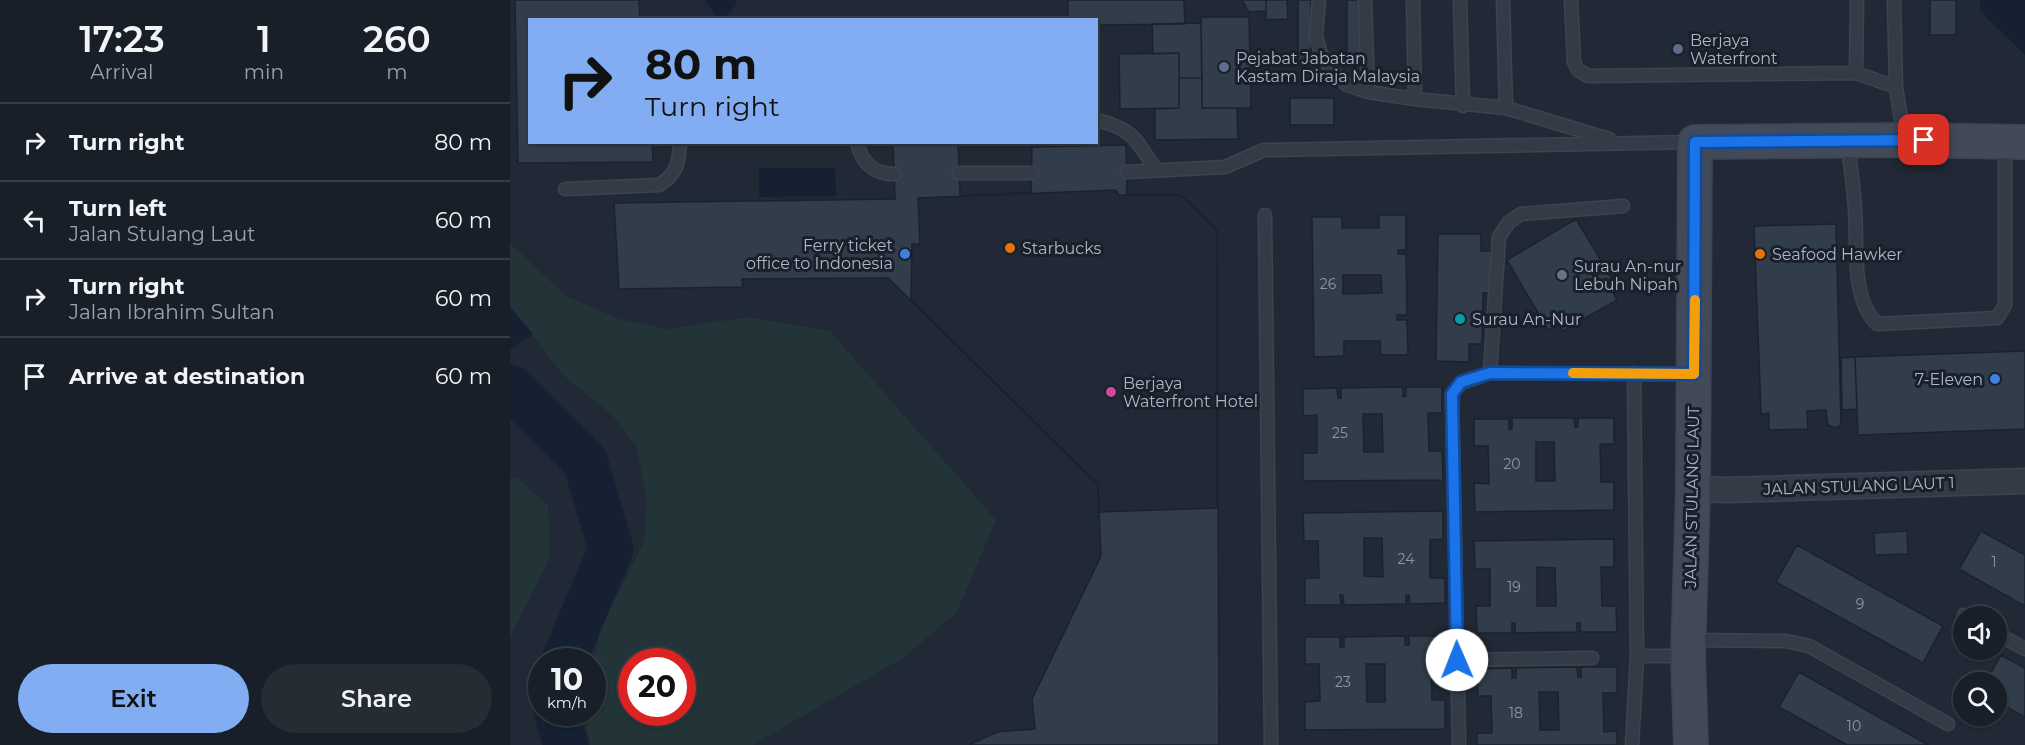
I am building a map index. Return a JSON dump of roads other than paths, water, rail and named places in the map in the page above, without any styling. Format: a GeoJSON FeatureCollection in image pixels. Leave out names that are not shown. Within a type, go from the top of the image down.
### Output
{"type":"FeatureCollection","features":[{"type":"Feature","properties":{"kind":"street"},"geometry":{"type":"LineString","coordinates":[[1695,142],[1904,140],[2015,142]]}},
{"type":"Feature","properties":{"kind":"street","name":"JALAN STULANG LAUT"},"geometry":{"type":"LineString","coordinates":[[1691,745],[1689,648],[1693,489],[1695,142]]}},
{"type":"Feature","properties":{"kind":"street","name":"JALAN STULANG LAUT 1"},"geometry":{"type":"LineString","coordinates":[[1693,489],[1727,490],[2025,481]]}},
{"type":"Feature","properties":{"kind":"lane"},"geometry":{"type":"LineString","coordinates":[[1319,0],[1316,36],[1321,54],[1333,72],[1347,85],[1368,92],[1415,99],[1464,106],[1506,108],[1619,142]]}},
{"type":"Feature","properties":{"kind":"lane"},"geometry":{"type":"LineString","coordinates":[[1365,0],[1368,92]]}},
{"type":"Feature","properties":{"kind":"lane"},"geometry":{"type":"LineString","coordinates":[[1413,0],[1415,99]]}},
{"type":"Feature","properties":{"kind":"lane"},"geometry":{"type":"LineString","coordinates":[[1460,0],[1464,106]]}},
{"type":"Feature","properties":{"kind":"lane"},"geometry":{"type":"LineString","coordinates":[[1503,0],[1506,108]]}},
{"type":"Feature","properties":{"kind":"lane"},"geometry":{"type":"LineString","coordinates":[[1571,0],[1574,62],[1578,70],[1588,76],[1856,73],[1896,87]]}},
{"type":"Feature","properties":{"kind":"lane"},"geometry":{"type":"LineString","coordinates":[[1856,73],[1857,0]]}},
{"type":"Feature","properties":{"kind":"lane"},"geometry":{"type":"LineString","coordinates":[[1893,0],[1896,87],[1904,140]]}},
{"type":"Feature","properties":{"kind":"lane"},"geometry":{"type":"LineString","coordinates":[[1098,120],[1116,125],[1132,134],[1156,170]]}},
{"type":"Feature","properties":{"kind":"lane"},"geometry":{"type":"LineString","coordinates":[[1847,141],[1856,208],[1858,276],[1867,314],[1877,324],[1997,318],[2005,305],[2015,142]]}},
{"type":"Feature","properties":{"kind":"lane"},"geometry":{"type":"LineString","coordinates":[[1126,171],[1225,167],[1264,150],[1695,142]]}},
{"type":"Feature","properties":{"kind":"lane"},"geometry":{"type":"LineString","coordinates":[[565,189],[658,185],[671,178],[678,165],[680,144]]}},
{"type":"Feature","properties":{"kind":"lane"},"geometry":{"type":"LineString","coordinates":[[857,144],[860,155],[870,167],[894,174]]}},
{"type":"Feature","properties":{"kind":"lane"},"geometry":{"type":"LineString","coordinates":[[959,173],[1032,173]]}},
{"type":"Feature","properties":{"kind":"lane"},"geometry":{"type":"LineString","coordinates":[[1490,373],[1499,237],[1509,222],[1521,214],[1623,206]]}},
{"type":"Feature","properties":{"kind":"lane"},"geometry":{"type":"LineString","coordinates":[[1265,215],[1271,745]]}},
{"type":"Feature","properties":{"kind":"lane"},"geometry":{"type":"LineString","coordinates":[[1632,745],[1637,656],[1634,372]]}},
{"type":"Feature","properties":{"kind":"lane"},"geometry":{"type":"LineString","coordinates":[[1459,745],[1452,394],[1461,382],[1490,373],[1694,374]]}},
{"type":"Feature","properties":{"kind":"lane"},"geometry":{"type":"LineString","coordinates":[[2007,639],[2025,649]]}},
{"type":"Feature","properties":{"kind":"lane"},"geometry":{"type":"LineString","coordinates":[[1637,656],[1689,648],[1786,641],[1809,646],[1948,724]]}},
{"type":"Feature","properties":{"kind":"lane"},"geometry":{"type":"LineString","coordinates":[[1457,660],[1592,658]]}},
{"type":"Feature","properties":{"kind":"water"},"geometry":{"type":"Polygon","coordinates":[[[705,0],[737,0],[736,5],[724,18],[717,18],[705,0]]]}},
{"type":"Feature","properties":{"kind":"water"},"geometry":{"type":"Polygon","coordinates":[[[1980,0],[2025,0],[2025,55],[1980,11],[1980,0]]]}},
{"type":"Feature","properties":{"kind":"water"},"geometry":{"type":"Polygon","coordinates":[[[759,168],[835,168],[836,196],[759,197],[759,168]]]}},
{"type":"Feature","properties":{"kind":"water"},"geometry":{"type":"Polygon","coordinates":[[[510,307],[533,334],[510,350],[510,307]]]}},
{"type":"Feature","properties":{"kind":"waterway"},"geometry":{"type":"LineString","coordinates":[[510,387],[585,461],[611,549],[569,648]]}},
{"type":"Feature","properties":{"kind":"waterway"},"geometry":{"type":"LineString","coordinates":[[560,726],[566,745]]}},
{"type":"Feature","properties":{"kind":"place","name":"Berjaya Waterfront"},"geometry":{"type":"Point","coordinates":[1678,49]}},
{"type":"Feature","properties":{"kind":"place","name":"Pejabat Jabatan Kastam Diraja Malaysia"},"geometry":{"type":"Point","coordinates":[1224,67]}},
{"type":"Feature","properties":{"kind":"place","name":"Starbucks"},"geometry":{"type":"Point","coordinates":[1010,248]}},
{"type":"Feature","properties":{"kind":"place","name":"Ferry ticket office to Indonesia"},"geometry":{"type":"Point","coordinates":[905,254]}},
{"type":"Feature","properties":{"kind":"place","name":"Seafood Hawker"},"geometry":{"type":"Point","coordinates":[1760,254]}},
{"type":"Feature","properties":{"kind":"place","name":"Surau An-nur Lebuh Nipah"},"geometry":{"type":"Point","coordinates":[1562,275]}},
{"type":"Feature","properties":{"kind":"place","name":"Surau An-Nur"},"geometry":{"type":"Point","coordinates":[1460,319]}},
{"type":"Feature","properties":{"kind":"place","name":"7-Eleven"},"geometry":{"type":"Point","coordinates":[1995,379]}},
{"type":"Feature","properties":{"kind":"place","name":"Berjaya Waterfront Hotel"},"geometry":{"type":"Point","coordinates":[1111,392]}}]}
